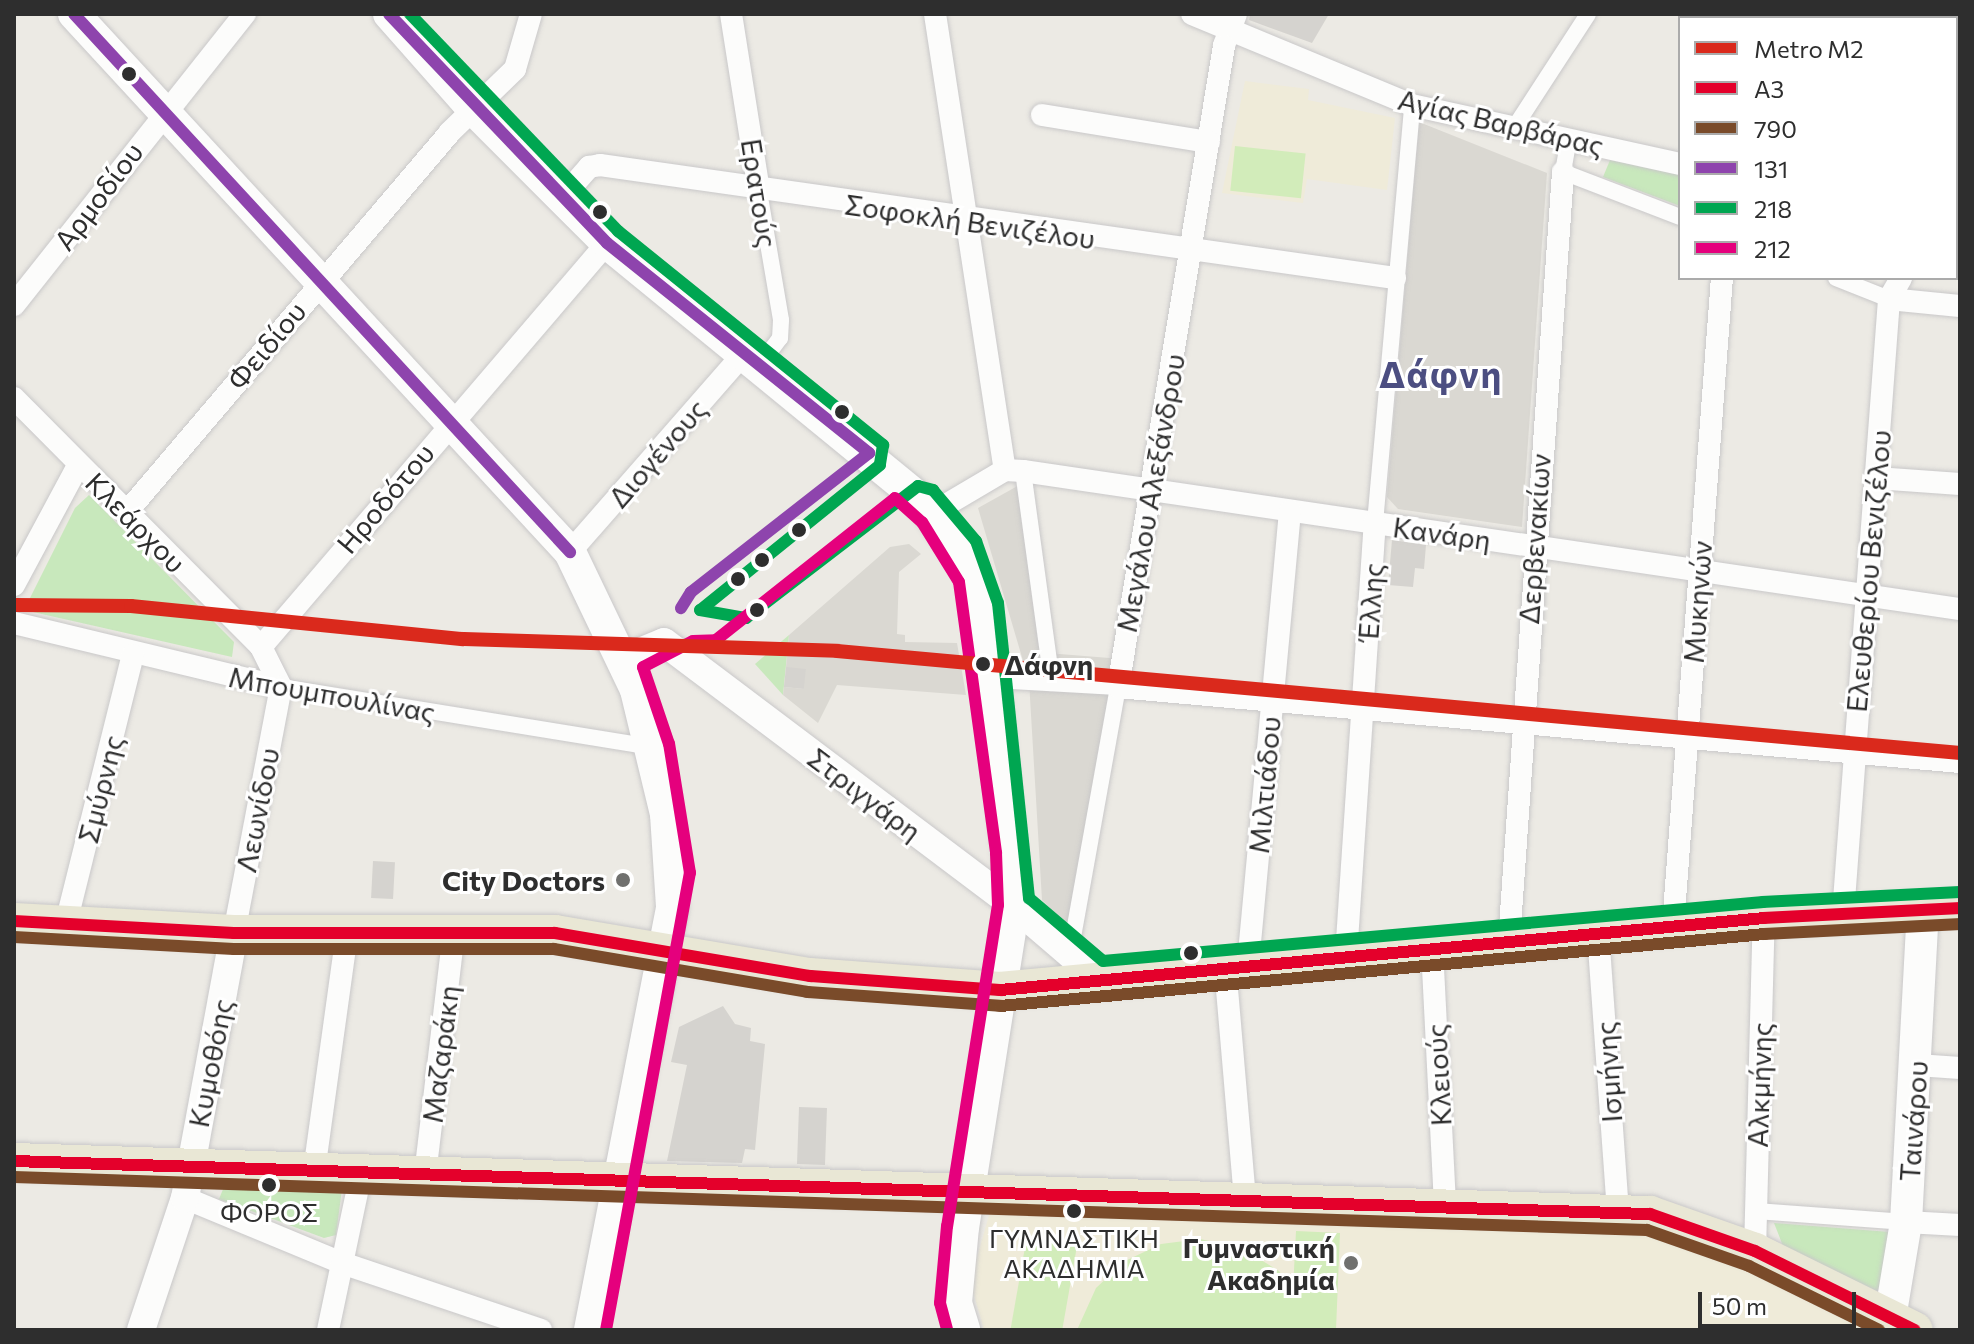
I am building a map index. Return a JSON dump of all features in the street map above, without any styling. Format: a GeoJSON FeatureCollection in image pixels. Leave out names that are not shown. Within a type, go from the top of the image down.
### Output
{"type":"FeatureCollection","features":[{"type":"Feature","properties":{"kind":"main road"},"geometry":{"type":"LineString","coordinates":[[74,14],[322,278],[447,422],[570,552],[623,659],[653,748],[674,872],[667,947],[590,1330]]}},
{"type":"Feature","properties":{"kind":"main road"},"geometry":{"type":"LineString","coordinates":[[389,14],[473,109],[607,243],[752,359],[934,512],[972,571],[993,680],[1014,906],[968,1192],[956,1321]]}},
{"type":"Feature","properties":{"kind":"main road"},"geometry":{"type":"LineString","coordinates":[[14,921],[234,933],[555,933],[667,947],[771,971],[1000,990],[1098,978],[1764,918],[1960,908]]}},
{"type":"Feature","properties":{"kind":"main road","name":"Ταινάρου"},"geometry":{"type":"LineString","coordinates":[[1898,1326],[1917,1065],[1923,910]]}},
{"type":"Feature","properties":{"kind":"main road"},"geometry":{"type":"LineString","coordinates":[[14,1161],[188,1183],[314,1171],[968,1192],[1445,1203],[1618,1211],[1678,1221],[1755,1251],[1898,1326]]}},
{"type":"Feature","properties":{"kind":"street","name":"Αρμοδίου"},"geometry":{"type":"LineString","coordinates":[[14,305],[165,108],[245,14]]}},
{"type":"Feature","properties":{"kind":"street","name":"Φειδίου"},"geometry":{"type":"LineString","coordinates":[[126,513],[322,278],[473,109],[515,69],[531,14]]}},
{"type":"Feature","properties":{"kind":"street","name":"Ερατούς"},"geometry":{"type":"LineString","coordinates":[[731,14],[781,320],[780,338],[752,359]]}},
{"type":"Feature","properties":{"kind":"street"},"geometry":{"type":"LineString","coordinates":[[935,14],[966,221],[1052,683]]}},
{"type":"Feature","properties":{"kind":"street","name":"Αγίας Βαρβάρας"},"geometry":{"type":"LineString","coordinates":[[1192,14],[1232,23],[1412,105],[1516,125],[1678,164]]}},
{"type":"Feature","properties":{"kind":"street"},"geometry":{"type":"LineString","coordinates":[[1516,125],[1588,14]]}},
{"type":"Feature","properties":{"kind":"street","name":"Μεγάλου Αλεξάνδρου"},"geometry":{"type":"LineString","coordinates":[[1070,954],[1232,23]]}},
{"type":"Feature","properties":{"kind":"street","name":"Έλλης"},"geometry":{"type":"LineString","coordinates":[[1346,956],[1375,523],[1412,105]]}},
{"type":"Feature","properties":{"kind":"street"},"geometry":{"type":"LineString","coordinates":[[1042,115],[1209,142]]}},
{"type":"Feature","properties":{"kind":"street","name":"Δερβενακίων"},"geometry":{"type":"LineString","coordinates":[[1509,941],[1534,546],[1563,172],[1569,138]]}},
{"type":"Feature","properties":{"kind":"street","name":"Σοφοκλή Βενιζέλου"},"geometry":{"type":"LineString","coordinates":[[561,199],[589,167],[600,165],[966,221],[1395,278]]}},
{"type":"Feature","properties":{"kind":"street","name":"Αγίας Βαρβάρας"},"geometry":{"type":"LineString","coordinates":[[1563,172],[1678,216]]}},
{"type":"Feature","properties":{"kind":"street","name":"Ηροδότου"},"geometry":{"type":"LineString","coordinates":[[261,647],[447,422],[607,243]]}},
{"type":"Feature","properties":{"kind":"street","name":"Μυκηνών"},"geometry":{"type":"LineString","coordinates":[[1673,926],[1722,280]]}},
{"type":"Feature","properties":{"kind":"street"},"geometry":{"type":"LineString","coordinates":[[1841,280],[1889,299],[1960,306]]}},
{"type":"Feature","properties":{"kind":"street","name":"Ελευθερίου Βενιζέλου"},"geometry":{"type":"LineString","coordinates":[[1843,914],[1889,299],[1900,280]]}},
{"type":"Feature","properties":{"kind":"street","name":"Διογένους"},"geometry":{"type":"LineString","coordinates":[[570,552],[752,359]]}},
{"type":"Feature","properties":{"kind":"street","name":"Κλεάρχου"},"geometry":{"type":"LineString","coordinates":[[14,398],[261,647],[281,687]]}},
{"type":"Feature","properties":{"kind":"street"},"geometry":{"type":"LineString","coordinates":[[14,585],[79,464]]}},
{"type":"Feature","properties":{"kind":"street"},"geometry":{"type":"LineString","coordinates":[[934,512],[1014,470]]}},
{"type":"Feature","properties":{"kind":"street","name":"Κανάρη"},"geometry":{"type":"LineString","coordinates":[[1014,470],[1960,609]]}},
{"type":"Feature","properties":{"kind":"street"},"geometry":{"type":"LineString","coordinates":[[1876,478],[1960,484]]}},
{"type":"Feature","properties":{"kind":"street","name":"Μιλτιάδου"},"geometry":{"type":"LineString","coordinates":[[1245,1198],[1236,965],[1273,701],[1290,511]]}},
{"type":"Feature","properties":{"kind":"street","name":"Μπουμπουλίνας"},"geometry":{"type":"LineString","coordinates":[[14,623],[133,655],[281,687],[653,748]]}},
{"type":"Feature","properties":{"kind":"street","name":"Στριγγάρη"},"geometry":{"type":"LineString","coordinates":[[623,659],[664,642],[1014,906],[1098,978]]}},
{"type":"Feature","properties":{"kind":"street","name":"Σμύρνης"},"geometry":{"type":"LineString","coordinates":[[66,923],[133,655]]}},
{"type":"Feature","properties":{"kind":"street"},"geometry":{"type":"LineString","coordinates":[[993,680],[1118,687],[1960,762]]}},
{"type":"Feature","properties":{"kind":"street","name":"Λεωνίδου"},"geometry":{"type":"LineString","coordinates":[[234,933],[281,687]]}},
{"type":"Feature","properties":{"kind":"street","name":"Αλκμήνης"},"geometry":{"type":"LineString","coordinates":[[1755,1251],[1764,918]]}},
{"type":"Feature","properties":{"kind":"street","name":"Κυμοθόης"},"geometry":{"type":"LineString","coordinates":[[141,1330],[188,1183],[234,933]]}},
{"type":"Feature","properties":{"kind":"street","name":"Μαζαράκη"},"geometry":{"type":"LineString","coordinates":[[425,1175],[454,933]]}},
{"type":"Feature","properties":{"kind":"street","name":"Ισμήνης"},"geometry":{"type":"LineString","coordinates":[[1598,933],[1618,1211]]}},
{"type":"Feature","properties":{"kind":"street"},"geometry":{"type":"LineString","coordinates":[[314,1171],[347,934]]}},
{"type":"Feature","properties":{"kind":"street","name":"Κλειούς"},"geometry":{"type":"LineString","coordinates":[[1432,948],[1445,1203]]}},
{"type":"Feature","properties":{"kind":"street"},"geometry":{"type":"LineString","coordinates":[[1917,1065],[1960,1068]]}},
{"type":"Feature","properties":{"kind":"street"},"geometry":{"type":"LineString","coordinates":[[328,1330],[361,1173]]}},
{"type":"Feature","properties":{"kind":"street"},"geometry":{"type":"LineString","coordinates":[[188,1183],[342,1263],[541,1330]]}},
{"type":"Feature","properties":{"kind":"street"},"geometry":{"type":"LineString","coordinates":[[1756,1211],[1960,1225]]}},
{"type":"Feature","properties":{"kind":"shaded area"},"geometry":{"type":"Polygon","coordinates":[[[1245,81],[1309,89],[1308,100],[1395,118],[1387,190],[1307,179],[1303,203],[1222,193],[1245,81]]]}},
{"type":"Feature","properties":{"kind":"shaded area"},"geometry":{"type":"Polygon","coordinates":[[[1419,122],[1547,173],[1522,527],[1398,509],[1387,497],[1419,122]]]}},
{"type":"Feature","properties":{"kind":"shaded area"},"geometry":{"type":"Polygon","coordinates":[[[1025,482],[1047,653],[1122,659],[1073,933],[1042,900],[1029,681],[978,508],[1025,482]]]}},
{"type":"Feature","properties":{"kind":"shaded area"},"geometry":{"type":"Polygon","coordinates":[[[909,544],[921,554],[899,572],[897,634],[905,635],[905,642],[957,643],[966,695],[837,685],[818,723],[783,695],[784,687],[804,689],[786,667],[789,635],[890,547],[909,544]]]}},
{"type":"Feature","properties":{"kind":"shaded area","name":"Γυμναστική Ακαδημία"},"geometry":{"type":"Polygon","coordinates":[[[990,1212],[1635,1229],[1800,1289],[1863,1330],[984,1330],[970,1281],[990,1212]]]}},
{"type":"Feature","properties":{"kind":"green space"},"geometry":{"type":"Polygon","coordinates":[[[1235,146],[1306,153],[1301,198],[1230,191],[1235,146]]]}},
{"type":"Feature","properties":{"kind":"green space"},"geometry":{"type":"Polygon","coordinates":[[[1610,160],[1678,175],[1678,205],[1603,177],[1610,160]]]}},
{"type":"Feature","properties":{"kind":"green space"},"geometry":{"type":"Polygon","coordinates":[[[89,495],[234,642],[232,657],[24,610],[75,508],[89,495]]]}},
{"type":"Feature","properties":{"kind":"green space"},"geometry":{"type":"Polygon","coordinates":[[[789,635],[783,695],[755,664],[789,635]]]}},
{"type":"Feature","properties":{"kind":"green space"},"geometry":{"type":"Polygon","coordinates":[[[226,1182],[342,1189],[336,1235],[324,1238],[219,1199],[226,1182]]]}},
{"type":"Feature","properties":{"kind":"green space"},"geometry":{"type":"Polygon","coordinates":[[[1774,1223],[1890,1232],[1881,1293],[1783,1246],[1774,1223]]]}},
{"type":"Feature","properties":{"kind":"green space"},"geometry":{"type":"Polygon","coordinates":[[[1296,1231],[1340,1233],[1336,1330],[1077,1330],[1096,1288],[1125,1261],[1161,1244],[1200,1239],[1242,1248],[1279,1271],[1293,1290],[1296,1231]]]}},
{"type":"Feature","properties":{"kind":"green space"},"geometry":{"type":"Polygon","coordinates":[[[1027,1236],[1077,1245],[1062,1330],[1011,1330],[1027,1236]]]}},
{"type":"Feature","properties":{"kind":"building"},"geometry":{"type":"Polygon","coordinates":[[[1250,14],[1329,14],[1312,43],[1249,20],[1250,14]]]}},
{"type":"Feature","properties":{"kind":"building"},"geometry":{"type":"Polygon","coordinates":[[[1392,540],[1426,545],[1424,569],[1415,568],[1413,587],[1388,585],[1392,540]]]}},
{"type":"Feature","properties":{"kind":"building"},"geometry":{"type":"Polygon","coordinates":[[[786,667],[806,669],[804,689],[784,687],[786,667]]]}},
{"type":"Feature","properties":{"kind":"building"},"geometry":{"type":"Polygon","coordinates":[[[373,861],[395,862],[393,899],[371,898],[373,861]]]}},
{"type":"Feature","properties":{"kind":"building"},"geometry":{"type":"Polygon","coordinates":[[[723,1006],[735,1024],[751,1028],[750,1041],[765,1044],[755,1150],[745,1149],[742,1163],[667,1161],[687,1065],[671,1062],[679,1027],[723,1006]]]}},
{"type":"Feature","properties":{"kind":"building"},"geometry":{"type":"Polygon","coordinates":[[[799,1107],[827,1108],[825,1165],[797,1164],[799,1107]]]}},
{"type":"Feature","properties":{"kind":"metro line","name":"Μ2"},"geometry":{"type":"LineString","coordinates":[[14,605],[131,606],[463,639],[837,651],[1960,753]]}},
{"type":"Feature","properties":{"kind":"transit line","name":"131"},"geometry":{"type":"LineString","coordinates":[[74,14],[570,552]]}},
{"type":"Feature","properties":{"kind":"transit line","name":"131"},"geometry":{"type":"LineString","coordinates":[[389,14],[607,243],[869,453],[691,592],[681,608]]}},
{"type":"Feature","properties":{"kind":"transit line","name":"218"},"geometry":{"type":"LineString","coordinates":[[410,14],[618,231],[883,445],[880,465],[700,610],[746,618],[918,486],[933,490],[976,541],[998,603],[1029,898],[1103,961],[1763,902],[1959,892]]}},
{"type":"Feature","properties":{"kind":"transit line","name":"212"},"geometry":{"type":"LineString","coordinates":[[606,1330],[690,873],[669,744],[643,667],[693,641],[716,640],[895,498],[922,522],[959,582],[996,853],[998,905],[947,1226],[940,1303],[947,1330]]}},
{"type":"Feature","properties":{"kind":"transit line","name":"Α3"},"geometry":{"type":"LineString","coordinates":[[14,921],[234,933],[555,933],[810,976],[1000,990],[1764,918],[1960,908]]}},
{"type":"Feature","properties":{"kind":"transit line","name":"790"},"geometry":{"type":"LineString","coordinates":[[14,937],[234,949],[554,949],[807,992],[1000,1006],[1765,934],[1960,924]]}},
{"type":"Feature","properties":{"kind":"transit line","name":"Α3"},"geometry":{"type":"LineString","coordinates":[[14,1161],[1650,1214],[1755,1251],[1915,1330]]}},
{"type":"Feature","properties":{"kind":"transit line","name":"790"},"geometry":{"type":"LineString","coordinates":[[14,1177],[1647,1230],[1749,1266],[1879,1330]]}},
{"type":"Feature","properties":{"kind":"place","name":"Δάφνη"},"geometry":{"type":"Point","coordinates":[983,664]}},
{"type":"Feature","properties":{"kind":"place","name":"City Doctors"},"geometry":{"type":"Point","coordinates":[623,880]}},
{"type":"Feature","properties":{"kind":"place","name":"ΦΟΡΟΣ"},"geometry":{"type":"Point","coordinates":[269,1185]}},
{"type":"Feature","properties":{"kind":"place","name":"ΓΥΜΝΑΣΤΙΚΗ ΑΚΑΔΗΜΙΑ"},"geometry":{"type":"Point","coordinates":[1074,1211]}},
{"type":"Feature","properties":{"kind":"place","name":"Γυμναστική Ακαδημία"},"geometry":{"type":"Point","coordinates":[1351,1263]}},
{"type":"Feature","properties":{"kind":"district","name":"Δάφνη"},"geometry":{"type":"Point","coordinates":[1441,374]}}]}
